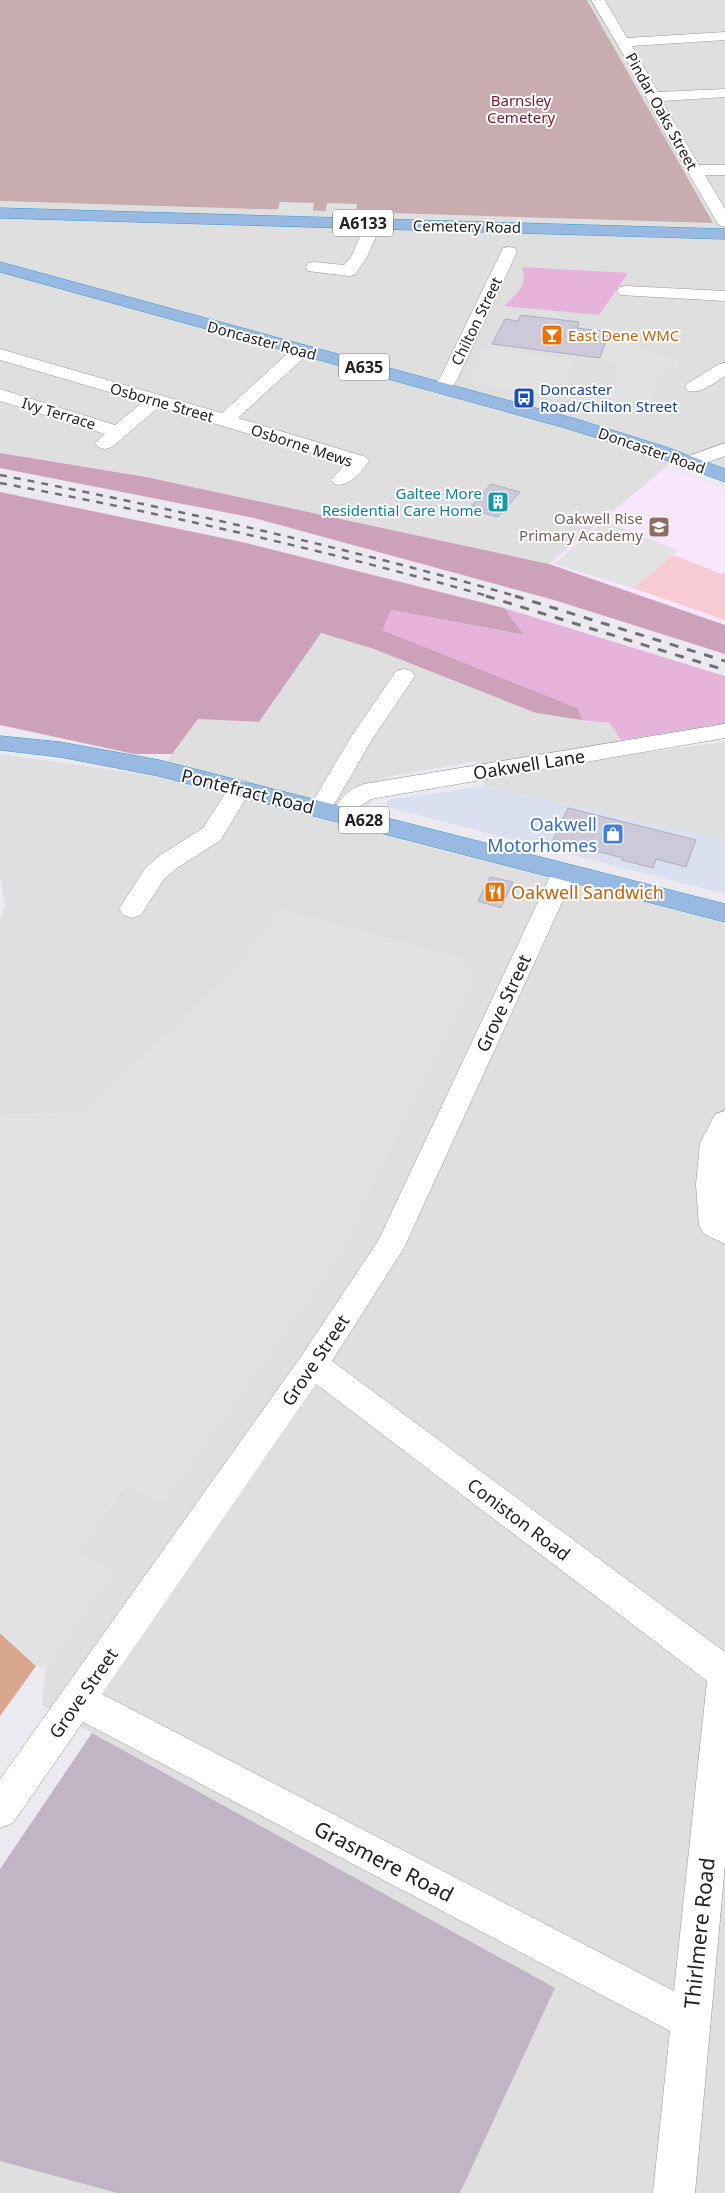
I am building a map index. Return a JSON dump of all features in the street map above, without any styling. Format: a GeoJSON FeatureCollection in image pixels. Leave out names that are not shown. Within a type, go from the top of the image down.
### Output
{"type":"FeatureCollection","features":[{"type":"Feature","properties":{"kind":"highway","name":"Cemetery Road"},"geometry":{"type":"LineString","coordinates":[[0,213],[725,234]]}},
{"type":"Feature","properties":{"kind":"highway","name":"Doncaster Road"},"geometry":{"type":"LineString","coordinates":[[0,267],[596,431],[690,462],[725,476]]}},
{"type":"Feature","properties":{"kind":"highway","name":"Pontefract Road"},"geometry":{"type":"LineString","coordinates":[[0,742],[99,755],[240,788],[725,913]]}},
{"type":"Feature","properties":{"kind":"street","name":"Pindar Oaks Street"},"geometry":{"type":"LineString","coordinates":[[598,0],[725,222]]}},
{"type":"Feature","properties":{"kind":"street"},"geometry":{"type":"LineString","coordinates":[[623,42],[725,36]]}},
{"type":"Feature","properties":{"kind":"street"},"geometry":{"type":"LineString","coordinates":[[654,97],[725,93]]}},
{"type":"Feature","properties":{"kind":"street"},"geometry":{"type":"LineString","coordinates":[[694,170],[725,170]]}},
{"type":"Feature","properties":{"kind":"street"},"geometry":{"type":"LineString","coordinates":[[314,267],[349,271],[359,257],[374,223]]}},
{"type":"Feature","properties":{"kind":"street","name":"Chilton Street"},"geometry":{"type":"LineString","coordinates":[[440,388],[448,380],[509,252]]}},
{"type":"Feature","properties":{"kind":"street"},"geometry":{"type":"LineString","coordinates":[[626,291],[725,296]]}},
{"type":"Feature","properties":{"kind":"street","name":"Osborne Street"},"geometry":{"type":"LineString","coordinates":[[0,354],[225,420],[302,350]]}},
{"type":"Feature","properties":{"kind":"street"},"geometry":{"type":"LineString","coordinates":[[694,387],[725,368]]}},
{"type":"Feature","properties":{"kind":"street","name":"Ivy Terrace"},"geometry":{"type":"LineString","coordinates":[[0,394],[119,432]]}},
{"type":"Feature","properties":{"kind":"street"},"geometry":{"type":"LineString","coordinates":[[102,446],[156,400]]}},
{"type":"Feature","properties":{"kind":"street","name":"Osborne Mews"},"geometry":{"type":"LineString","coordinates":[[225,420],[359,461],[342,480]]}},
{"type":"Feature","properties":{"kind":"street"},"geometry":{"type":"LineString","coordinates":[[690,462],[725,449]]}},
{"type":"Feature","properties":{"kind":"street"},"geometry":{"type":"LineString","coordinates":[[320,809],[362,737],[404,676]]}},
{"type":"Feature","properties":{"kind":"street","name":"Oakwell Lane"},"geometry":{"type":"LineString","coordinates":[[343,815],[350,802],[364,792],[725,731]]}},
{"type":"Feature","properties":{"kind":"street"},"geometry":{"type":"LineString","coordinates":[[132,909],[155,873],[168,862],[212,834],[240,788]]}},
{"type":"Feature","properties":{"kind":"street","name":"Grove Street"},"geometry":{"type":"LineString","coordinates":[[0,1810],[313,1364],[388,1248],[564,872]]}},
{"type":"Feature","properties":{"kind":"street"},"geometry":{"type":"LineString","coordinates":[[725,1122],[714,1143],[710,1185],[714,1226],[725,1232]]}},
{"type":"Feature","properties":{"kind":"street","name":"Coniston Road"},"geometry":{"type":"LineString","coordinates":[[313,1364],[725,1673]]}},
{"type":"Feature","properties":{"kind":"street","name":"Thirlmere Road"},"geometry":{"type":"LineString","coordinates":[[674,2193],[725,1673]]}},
{"type":"Feature","properties":{"kind":"street","name":"Grasmere Road"},"geometry":{"type":"LineString","coordinates":[[78,1700],[690,2020]]}},
{"type":"Feature","properties":{"kind":"shaded area"},"geometry":{"type":"Polygon","coordinates":[[[587,0],[725,0],[725,468],[684,452],[549,564],[146,477],[0,453],[0,201],[712,223],[587,0]]]}},
{"type":"Feature","properties":{"kind":"shaded area"},"geometry":{"type":"Polygon","coordinates":[[[280,202],[314,203],[312,215],[277,214],[280,202]]]}},
{"type":"Feature","properties":{"kind":"shaded area"},"geometry":{"type":"Polygon","coordinates":[[[327,203],[357,204],[355,217],[325,216],[327,203]]]}},
{"type":"Feature","properties":{"kind":"shaded area"},"geometry":{"type":"Polygon","coordinates":[[[522,267],[628,273],[599,315],[504,306],[523,284],[524,273],[522,267]]]}},
{"type":"Feature","properties":{"kind":"shaded area"},"geometry":{"type":"Polygon","coordinates":[[[607,338],[622,340],[679,361],[677,370],[661,369],[651,401],[646,404],[608,398],[617,366],[600,358],[607,338]]]}},
{"type":"Feature","properties":{"kind":"shaded area"},"geometry":{"type":"Polygon","coordinates":[[[485,347],[574,360],[558,399],[467,383],[485,347]]]}},
{"type":"Feature","properties":{"kind":"shaded area"},"geometry":{"type":"Polygon","coordinates":[[[0,453],[146,477],[549,564],[725,625],[725,654],[554,600],[254,518],[0,468],[0,453]]]}},
{"type":"Feature","properties":{"kind":"shaded area","name":"Oakwell Rise Primary Academy"},"geometry":{"type":"Polygon","coordinates":[[[665,468],[725,490],[725,625],[549,564],[665,468]]]}},
{"type":"Feature","properties":{"kind":"shaded area"},"geometry":{"type":"Polygon","coordinates":[[[0,492],[242,542],[504,608],[524,635],[391,610],[382,630],[578,708],[582,720],[536,713],[374,649],[321,633],[259,722],[198,719],[172,754],[134,754],[0,725],[0,492]]]}},
{"type":"Feature","properties":{"kind":"shaded area"},"geometry":{"type":"Polygon","coordinates":[[[604,521],[678,550],[633,588],[554,564],[604,521]]]}},
{"type":"Feature","properties":{"kind":"shaded area"},"geometry":{"type":"Polygon","coordinates":[[[673,555],[722,574],[725,572],[725,620],[633,588],[673,555]]]}},
{"type":"Feature","properties":{"kind":"shaded area"},"geometry":{"type":"Polygon","coordinates":[[[504,608],[725,676],[725,723],[621,740],[610,723],[582,720],[578,708],[381,630],[391,610],[523,635],[504,608]]]}},
{"type":"Feature","properties":{"kind":"shaded area"},"geometry":{"type":"Polygon","coordinates":[[[321,633],[374,649],[536,713],[610,723],[621,740],[642,753],[725,742],[725,840],[484,786],[475,761],[387,777],[354,828],[725,923],[725,2193],[460,2193],[554,1988],[42,1705],[46,1668],[114,1571],[78,1552],[126,1485],[163,1503],[336,1260],[476,975],[282,909],[232,972],[84,1112],[0,1115],[0,921],[5,906],[0,874],[0,754],[156,776],[198,719],[259,722],[321,633]]]}},
{"type":"Feature","properties":{"kind":"shaded area"},"geometry":{"type":"Polygon","coordinates":[[[484,786],[725,840],[725,894],[387,807],[387,800],[484,786]]]}},
{"type":"Feature","properties":{"kind":"shaded area"},"geometry":{"type":"Polygon","coordinates":[[[282,909],[464,958],[476,975],[336,1260],[162,1504],[125,1485],[78,1552],[115,1571],[46,1668],[36,1666],[0,1633],[0,1115],[84,1112],[232,972],[282,909]]]}},
{"type":"Feature","properties":{"kind":"shaded area"},"geometry":{"type":"Polygon","coordinates":[[[0,1633],[36,1666],[0,1716],[0,1633]]]}},
{"type":"Feature","properties":{"kind":"shaded area"},"geometry":{"type":"Polygon","coordinates":[[[92,1733],[555,1988],[460,2193],[117,2193],[0,2161],[0,1869],[92,1733]]]}},
{"type":"Feature","properties":{"kind":"shaded area"},"geometry":{"type":"Polygon","coordinates":[[[0,2161],[117,2193],[0,2193],[0,2161]]]}},
{"type":"Feature","properties":{"kind":"green space","name":"Barnsley Cemetery"},"geometry":{"type":"Polygon","coordinates":[[[0,0],[587,0],[713,223],[0,201],[0,0]]]}},
{"type":"Feature","properties":{"kind":"building","name":"East Dene WMC"},"geometry":{"type":"Polygon","coordinates":[[[521,315],[579,322],[577,328],[609,332],[600,358],[492,344],[505,319],[518,321],[521,315]]]}},
{"type":"Feature","properties":{"kind":"building","name":"Galtee More Residential Care Home"},"geometry":{"type":"Polygon","coordinates":[[[491,484],[520,492],[498,517],[469,509],[491,484]]]}},
{"type":"Feature","properties":{"kind":"building","name":"Oakwell Motorhomes"},"geometry":{"type":"Polygon","coordinates":[[[568,808],[696,840],[686,867],[656,859],[653,868],[622,860],[623,858],[553,840],[568,808]]]}},
{"type":"Feature","properties":{"kind":"building","name":"Oakwell Sandwich"},"geometry":{"type":"Polygon","coordinates":[[[490,877],[513,882],[501,908],[478,901],[490,877]]]}},
{"type":"Feature","properties":{"kind":"railway"},"geometry":{"type":"LineString","coordinates":[[0,475],[261,530],[519,597]]}},
{"type":"Feature","properties":{"kind":"railway"},"geometry":{"type":"LineString","coordinates":[[0,483],[124,507],[247,534],[491,597]]}},
{"type":"Feature","properties":{"kind":"railway"},"geometry":{"type":"LineString","coordinates":[[486,596],[725,670]]}},
{"type":"Feature","properties":{"kind":"railway"},"geometry":{"type":"LineString","coordinates":[[515,596],[725,661]]}},
{"type":"Feature","properties":{"kind":"place","name":"East Dene WMC"},"geometry":{"type":"Point","coordinates":[552,335]}},
{"type":"Feature","properties":{"kind":"place","name":"Doncaster Road/Chilton Street"},"geometry":{"type":"Point","coordinates":[524,398]}},
{"type":"Feature","properties":{"kind":"place","name":"Galtee More Residential Care Home"},"geometry":{"type":"Point","coordinates":[498,502]}},
{"type":"Feature","properties":{"kind":"place","name":"Oakwell Rise Primary Academy"},"geometry":{"type":"Point","coordinates":[659,527]}},
{"type":"Feature","properties":{"kind":"place","name":"Oakwell Motorhomes"},"geometry":{"type":"Point","coordinates":[613,834]}},
{"type":"Feature","properties":{"kind":"place","name":"Oakwell Sandwich"},"geometry":{"type":"Point","coordinates":[495,892]}}]}
